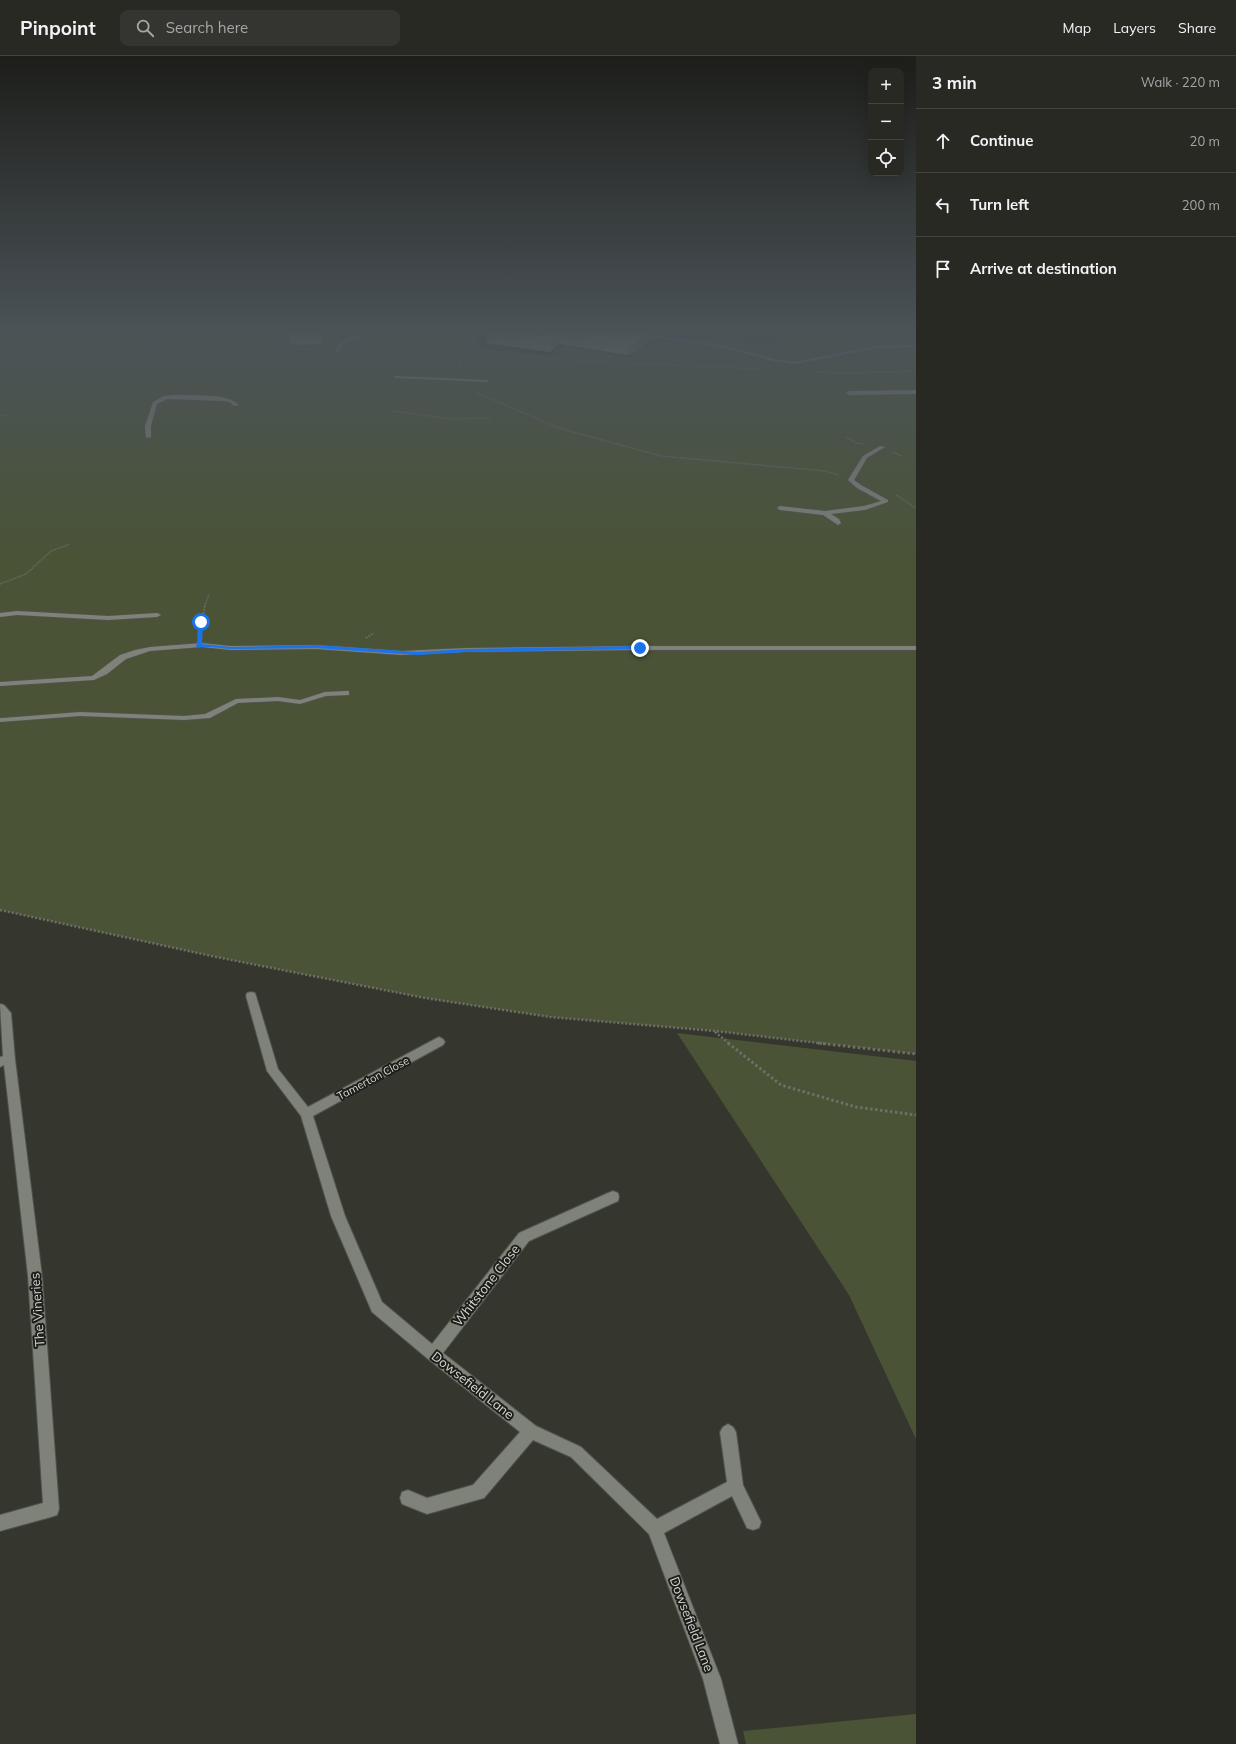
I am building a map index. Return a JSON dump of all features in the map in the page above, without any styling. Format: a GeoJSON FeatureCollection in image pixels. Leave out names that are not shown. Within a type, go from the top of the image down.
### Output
{"type":"FeatureCollection","features":[{"type":"Feature","properties":{"kind":"street"},"geometry":{"type":"LineString","coordinates":[[148,437],[148,426],[154,408]]}},
{"type":"Feature","properties":{"kind":"street"},"geometry":{"type":"LineString","coordinates":[[780,508],[825,513],[865,508],[886,502],[875,494],[855,484],[851,480],[865,457],[882,448]]}},
{"type":"Feature","properties":{"kind":"street"},"geometry":{"type":"LineString","coordinates":[[825,513],[837,520],[838,523]]}},
{"type":"Feature","properties":{"kind":"street"},"geometry":{"type":"LineString","coordinates":[[0,615],[17,613],[108,618],[157,615]]}},
{"type":"Feature","properties":{"kind":"street"},"geometry":{"type":"LineString","coordinates":[[0,684],[94,678],[123,657],[138,652],[150,649],[211,645],[244,648],[316,647],[401,653],[466,650],[640,648],[916,648]]}},
{"type":"Feature","properties":{"kind":"street"},"geometry":{"type":"LineString","coordinates":[[3,720],[80,714],[184,718],[207,716],[236,701],[278,700],[300,702],[325,694],[346,693]]}},
{"type":"Feature","properties":{"kind":"street","name":"Dowsefield Lane"},"geometry":{"type":"LineString","coordinates":[[251,996],[273,1071],[306,1114],[338,1216],[377,1307],[433,1354],[531,1431],[576,1452],[655,1529],[712,1679],[729,1744]]}},
{"type":"Feature","properties":{"kind":"street","name":"The Vineries"},"geometry":{"type":"LineString","coordinates":[[0,1008],[5,1013],[4,1060],[35,1276],[51,1509],[0,1523]]}},
{"type":"Feature","properties":{"kind":"street","name":"Tamerton Close"},"geometry":{"type":"LineString","coordinates":[[306,1114],[439,1042]]}},
{"type":"Feature","properties":{"kind":"street","name":"Whitstone Close"},"geometry":{"type":"LineString","coordinates":[[433,1354],[524,1237],[613,1197]]}},
{"type":"Feature","properties":{"kind":"street"},"geometry":{"type":"LineString","coordinates":[[408,1498],[426,1506],[478,1492],[531,1431]]}},
{"type":"Feature","properties":{"kind":"street"},"geometry":{"type":"LineString","coordinates":[[728,1432],[735,1486],[753,1522]]}},
{"type":"Feature","properties":{"kind":"street"},"geometry":{"type":"LineString","coordinates":[[655,1529],[735,1486]]}},
{"type":"Feature","properties":{"kind":"path"},"geometry":{"type":"LineString","coordinates":[[513,408],[562,429],[661,456],[825,471],[852,478]]}},
{"type":"Feature","properties":{"kind":"path"},"geometry":{"type":"LineString","coordinates":[[392,411],[454,420],[490,418]]}},
{"type":"Feature","properties":{"kind":"path"},"geometry":{"type":"LineString","coordinates":[[0,416],[10,414]]}},
{"type":"Feature","properties":{"kind":"path"},"geometry":{"type":"LineString","coordinates":[[892,493],[916,508]]}},
{"type":"Feature","properties":{"kind":"path"},"geometry":{"type":"LineString","coordinates":[[0,584],[26,574],[51,551],[70,544]]}},
{"type":"Feature","properties":{"kind":"path"},"geometry":{"type":"LineString","coordinates":[[197,646],[200,644],[203,609],[209,594]]}},
{"type":"Feature","properties":{"kind":"path"},"geometry":{"type":"LineString","coordinates":[[0,910],[216,957],[425,998],[550,1017],[714,1031],[916,1054]]}},
{"type":"Feature","properties":{"kind":"path"},"geometry":{"type":"LineString","coordinates":[[714,1031],[781,1085],[856,1107],[916,1115]]}},
{"type":"Feature","properties":{"kind":"green space"},"geometry":{"type":"Polygon","coordinates":[[[0,408],[916,408],[916,1054],[715,1031],[550,1017],[425,998],[216,957],[0,910],[0,408]]]}},
{"type":"Feature","properties":{"kind":"green space"},"geometry":{"type":"Polygon","coordinates":[[[677,1033],[916,1061],[916,1439],[849,1295],[677,1033]]]}},
{"type":"Feature","properties":{"kind":"green space"},"geometry":{"type":"Polygon","coordinates":[[[916,1714],[916,1744],[746,1744],[743,1731],[916,1714]]]}},
{"type":"Feature","properties":{"kind":"route"},"geometry":{"type":"LineString","coordinates":[[201,622],[200,644],[197,646],[211,645],[230,648],[316,647],[401,653],[466,650],[640,648]]}}]}
